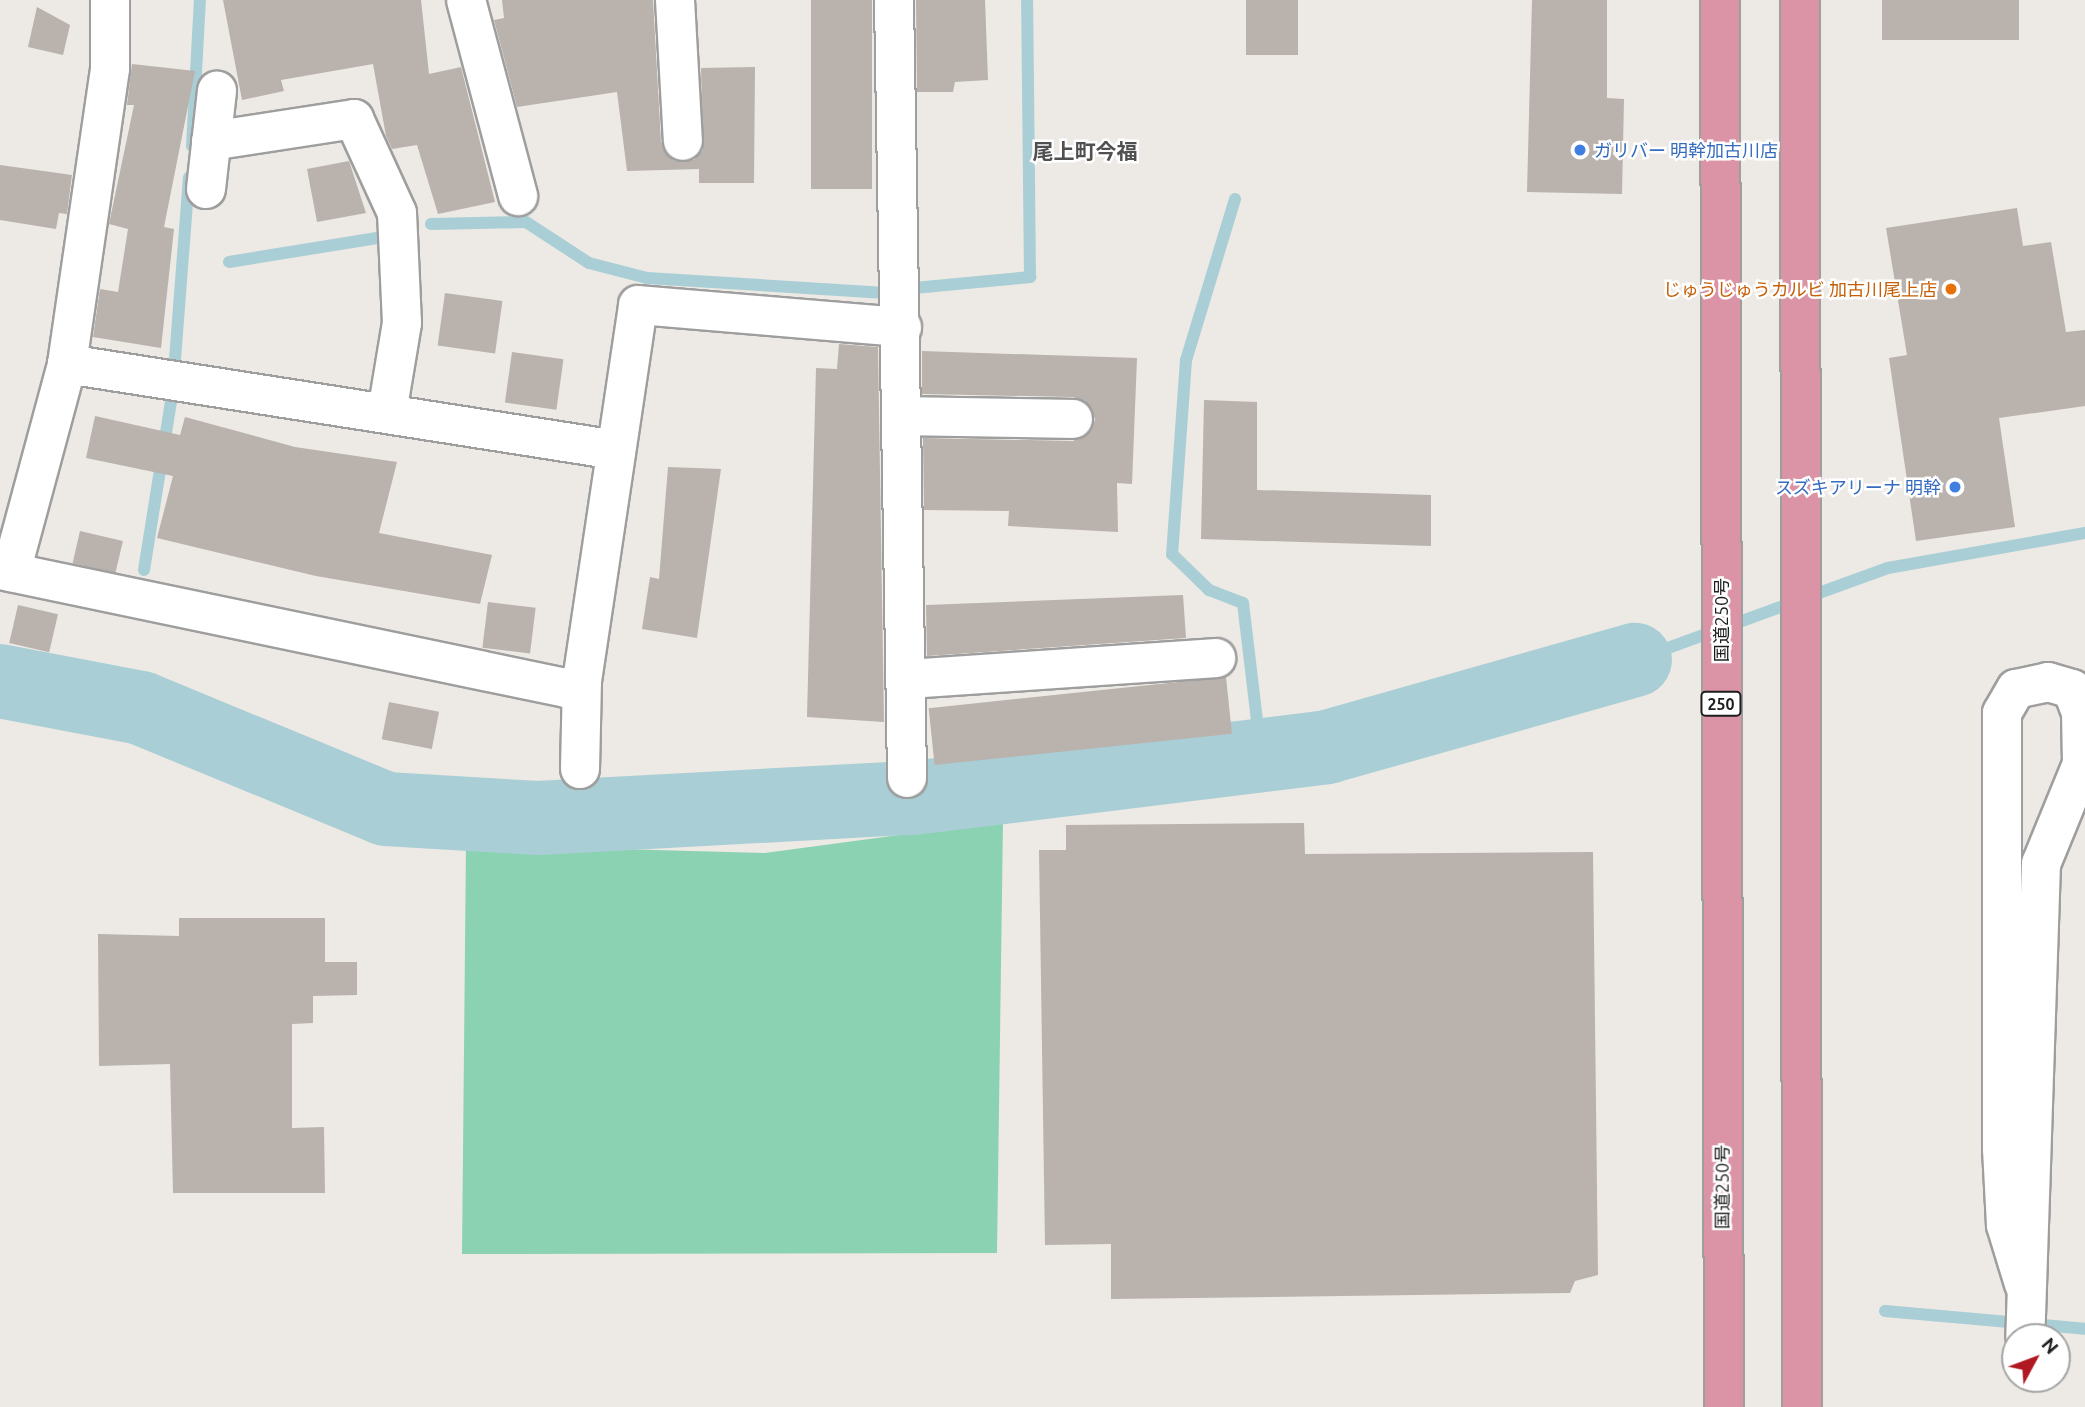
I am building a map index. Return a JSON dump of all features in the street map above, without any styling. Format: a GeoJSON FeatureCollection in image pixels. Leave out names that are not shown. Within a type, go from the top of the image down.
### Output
{"type":"FeatureCollection","features":[{"type":"Feature","properties":{"kind":"highway","name":"国道250号"},"geometry":{"type":"LineString","coordinates":[[1720,0],[1724,1407]]}},
{"type":"Feature","properties":{"kind":"highway"},"geometry":{"type":"LineString","coordinates":[[1800,0],[1802,1407]]}},
{"type":"Feature","properties":{"kind":"street"},"geometry":{"type":"LineString","coordinates":[[110,0],[110,68],[68,364],[5,570],[566,688],[582,681]]}},
{"type":"Feature","properties":{"kind":"street"},"geometry":{"type":"LineString","coordinates":[[466,0],[518,197]]}},
{"type":"Feature","properties":{"kind":"street"},"geometry":{"type":"LineString","coordinates":[[675,0],[683,141]]}},
{"type":"Feature","properties":{"kind":"street"},"geometry":{"type":"LineString","coordinates":[[894,0],[909,679],[907,778]]}},
{"type":"Feature","properties":{"kind":"street"},"geometry":{"type":"LineString","coordinates":[[206,189],[217,92]]}},
{"type":"Feature","properties":{"kind":"street"},"geometry":{"type":"LineString","coordinates":[[211,141],[354,119],[397,213],[402,323],[387,413]]}},
{"type":"Feature","properties":{"kind":"street"},"geometry":{"type":"LineString","coordinates":[[580,769],[582,681],[638,305],[902,327]]}},
{"type":"Feature","properties":{"kind":"street"},"geometry":{"type":"LineString","coordinates":[[68,364],[616,450]]}},
{"type":"Feature","properties":{"kind":"street"},"geometry":{"type":"LineString","coordinates":[[904,416],[1073,419]]}},
{"type":"Feature","properties":{"kind":"street"},"geometry":{"type":"LineString","coordinates":[[909,679],[1216,658]]}},
{"type":"Feature","properties":{"kind":"street"},"geometry":{"type":"LineString","coordinates":[[2024,1284],[2006,1225],[2002,1149],[2002,713],[2016,689],[2048,682],[2072,689],[2081,712],[2082,764],[2041,863],[2024,1284],[2025,1323]]}},
{"type":"Feature","properties":{"kind":"green space"},"geometry":{"type":"Polygon","coordinates":[[[1003,821],[997,1253],[462,1254],[466,845],[765,853],[1003,821]]]}},
{"type":"Feature","properties":{"kind":"building"},"geometry":{"type":"Polygon","coordinates":[[[223,0],[421,0],[429,74],[461,67],[495,202],[438,214],[417,145],[392,149],[386,136],[373,64],[281,80],[284,91],[242,100],[223,0]]]}},
{"type":"Feature","properties":{"kind":"building"},"geometry":{"type":"Polygon","coordinates":[[[502,0],[653,0],[661,142],[674,161],[694,160],[703,150],[701,68],[755,67],[754,183],[699,183],[699,169],[627,171],[617,92],[517,107],[494,20],[504,18],[502,0]]]}},
{"type":"Feature","properties":{"kind":"building"},"geometry":{"type":"Polygon","coordinates":[[[811,0],[872,0],[872,189],[811,189],[811,0]]]}},
{"type":"Feature","properties":{"kind":"building"},"geometry":{"type":"Polygon","coordinates":[[[916,0],[985,0],[988,80],[955,82],[953,92],[917,92],[916,0]]]}},
{"type":"Feature","properties":{"kind":"building"},"geometry":{"type":"Polygon","coordinates":[[[1246,0],[1298,0],[1298,55],[1246,55],[1246,0]]]}},
{"type":"Feature","properties":{"kind":"building"},"geometry":{"type":"Polygon","coordinates":[[[1532,0],[1607,0],[1607,98],[1624,99],[1622,194],[1527,192],[1532,0]]]}},
{"type":"Feature","properties":{"kind":"building"},"geometry":{"type":"Polygon","coordinates":[[[1882,0],[2019,0],[2019,40],[1882,40],[1882,0]]]}},
{"type":"Feature","properties":{"kind":"building"},"geometry":{"type":"Polygon","coordinates":[[[37,7],[70,25],[63,55],[28,47],[37,7]]]}},
{"type":"Feature","properties":{"kind":"building"},"geometry":{"type":"Polygon","coordinates":[[[132,64],[195,71],[164,227],[174,229],[161,348],[93,337],[100,289],[118,292],[128,229],[109,224],[134,105],[127,105],[132,64]]]}},
{"type":"Feature","properties":{"kind":"building"},"geometry":{"type":"Polygon","coordinates":[[[349,161],[366,213],[317,222],[307,169],[349,161]]]}},
{"type":"Feature","properties":{"kind":"building"},"geometry":{"type":"Polygon","coordinates":[[[0,165],[72,175],[67,214],[59,213],[56,229],[0,220],[0,165]]]}},
{"type":"Feature","properties":{"kind":"building"},"geometry":{"type":"Polygon","coordinates":[[[2017,208],[2023,246],[2051,242],[2066,332],[2085,330],[2085,406],[1999,418],[2015,527],[1916,541],[1889,358],[1907,355],[1886,228],[2017,208]]]}},
{"type":"Feature","properties":{"kind":"building"},"geometry":{"type":"Polygon","coordinates":[[[445,293],[502,301],[495,354],[438,345],[445,293]]]}},
{"type":"Feature","properties":{"kind":"building"},"geometry":{"type":"Polygon","coordinates":[[[839,344],[878,347],[884,722],[807,717],[816,368],[837,369],[839,344]]]}},
{"type":"Feature","properties":{"kind":"building"},"geometry":{"type":"Polygon","coordinates":[[[922,351],[1137,358],[1132,484],[1117,483],[1118,532],[1008,526],[1009,511],[924,510],[923,438],[1073,441],[1091,431],[1095,419],[1085,401],[1073,397],[922,394],[922,351]]]}},
{"type":"Feature","properties":{"kind":"building"},"geometry":{"type":"Polygon","coordinates":[[[512,352],[563,359],[556,410],[505,403],[512,352]]]}},
{"type":"Feature","properties":{"kind":"building"},"geometry":{"type":"Polygon","coordinates":[[[1204,400],[1257,402],[1257,490],[1431,495],[1431,546],[1201,539],[1204,400]]]}},
{"type":"Feature","properties":{"kind":"building"},"geometry":{"type":"Polygon","coordinates":[[[95,416],[180,435],[185,417],[295,447],[397,462],[379,533],[492,555],[480,604],[316,576],[157,538],[173,476],[86,458],[95,416]]]}},
{"type":"Feature","properties":{"kind":"building"},"geometry":{"type":"Polygon","coordinates":[[[668,467],[721,469],[697,638],[642,629],[650,577],[659,579],[668,467]]]}},
{"type":"Feature","properties":{"kind":"building"},"geometry":{"type":"Polygon","coordinates":[[[80,531],[123,541],[115,573],[73,563],[80,531]]]}},
{"type":"Feature","properties":{"kind":"building"},"geometry":{"type":"Polygon","coordinates":[[[1183,595],[1186,638],[927,656],[926,605],[1183,595]]]}},
{"type":"Feature","properties":{"kind":"building"},"geometry":{"type":"Polygon","coordinates":[[[488,602],[536,608],[530,654],[482,648],[488,602]]]}},
{"type":"Feature","properties":{"kind":"building"},"geometry":{"type":"Polygon","coordinates":[[[18,605],[58,614],[49,652],[9,643],[18,605]]]}},
{"type":"Feature","properties":{"kind":"building"},"geometry":{"type":"Polygon","coordinates":[[[1226,677],[1232,734],[935,765],[929,708],[1226,677]]]}},
{"type":"Feature","properties":{"kind":"building"},"geometry":{"type":"Polygon","coordinates":[[[389,702],[439,712],[432,749],[382,739],[389,702]]]}},
{"type":"Feature","properties":{"kind":"building"},"geometry":{"type":"Polygon","coordinates":[[[1304,823],[1305,854],[1593,852],[1598,1275],[1575,1281],[1570,1293],[1111,1299],[1111,1244],[1045,1245],[1039,850],[1066,850],[1066,825],[1304,823]]]}},
{"type":"Feature","properties":{"kind":"building"},"geometry":{"type":"Polygon","coordinates":[[[179,918],[325,918],[325,962],[357,962],[357,995],[313,996],[313,1023],[292,1024],[292,1128],[324,1127],[325,1193],[173,1193],[170,1064],[99,1066],[98,934],[179,936],[179,918]]]}},
{"type":"Feature","properties":{"kind":"waterway"},"geometry":{"type":"LineString","coordinates":[[192,146],[200,0]]}},
{"type":"Feature","properties":{"kind":"waterway"},"geometry":{"type":"LineString","coordinates":[[914,288],[1030,277],[1027,0]]}},
{"type":"Feature","properties":{"kind":"waterway"},"geometry":{"type":"LineString","coordinates":[[175,359],[189,178]]}},
{"type":"Feature","properties":{"kind":"waterway"},"geometry":{"type":"LineString","coordinates":[[1235,199],[1186,360],[1172,554],[1209,590],[1243,603],[1261,755]]}},
{"type":"Feature","properties":{"kind":"waterway"},"geometry":{"type":"LineString","coordinates":[[431,224],[526,222],[589,263],[647,278],[886,293]]}},
{"type":"Feature","properties":{"kind":"waterway"},"geometry":{"type":"LineString","coordinates":[[229,262],[377,238]]}},
{"type":"Feature","properties":{"kind":"waterway"},"geometry":{"type":"LineString","coordinates":[[144,570],[171,402]]}},
{"type":"Feature","properties":{"kind":"waterway"},"geometry":{"type":"LineString","coordinates":[[1635,660],[1888,568],[2085,533]]}},
{"type":"Feature","properties":{"kind":"waterway"},"geometry":{"type":"LineString","coordinates":[[0,681],[141,708],[386,809],[538,818],[913,798],[1327,747],[1635,660]]}},
{"type":"Feature","properties":{"kind":"waterway"},"geometry":{"type":"LineString","coordinates":[[1885,1311],[2085,1329]]}},
{"type":"Feature","properties":{"kind":"place","name":"ガリバー 明幹加古川店"},"geometry":{"type":"Point","coordinates":[1580,150]}},
{"type":"Feature","properties":{"kind":"place","name":"じゅうじゅうカルビ 加古川尾上店"},"geometry":{"type":"Point","coordinates":[1951,289]}},
{"type":"Feature","properties":{"kind":"place","name":"スズキアリーナ 明幹"},"geometry":{"type":"Point","coordinates":[1955,487]}},
{"type":"Feature","properties":{"kind":"district","name":"尾上町今福"},"geometry":{"type":"Point","coordinates":[1085,151]}}]}
